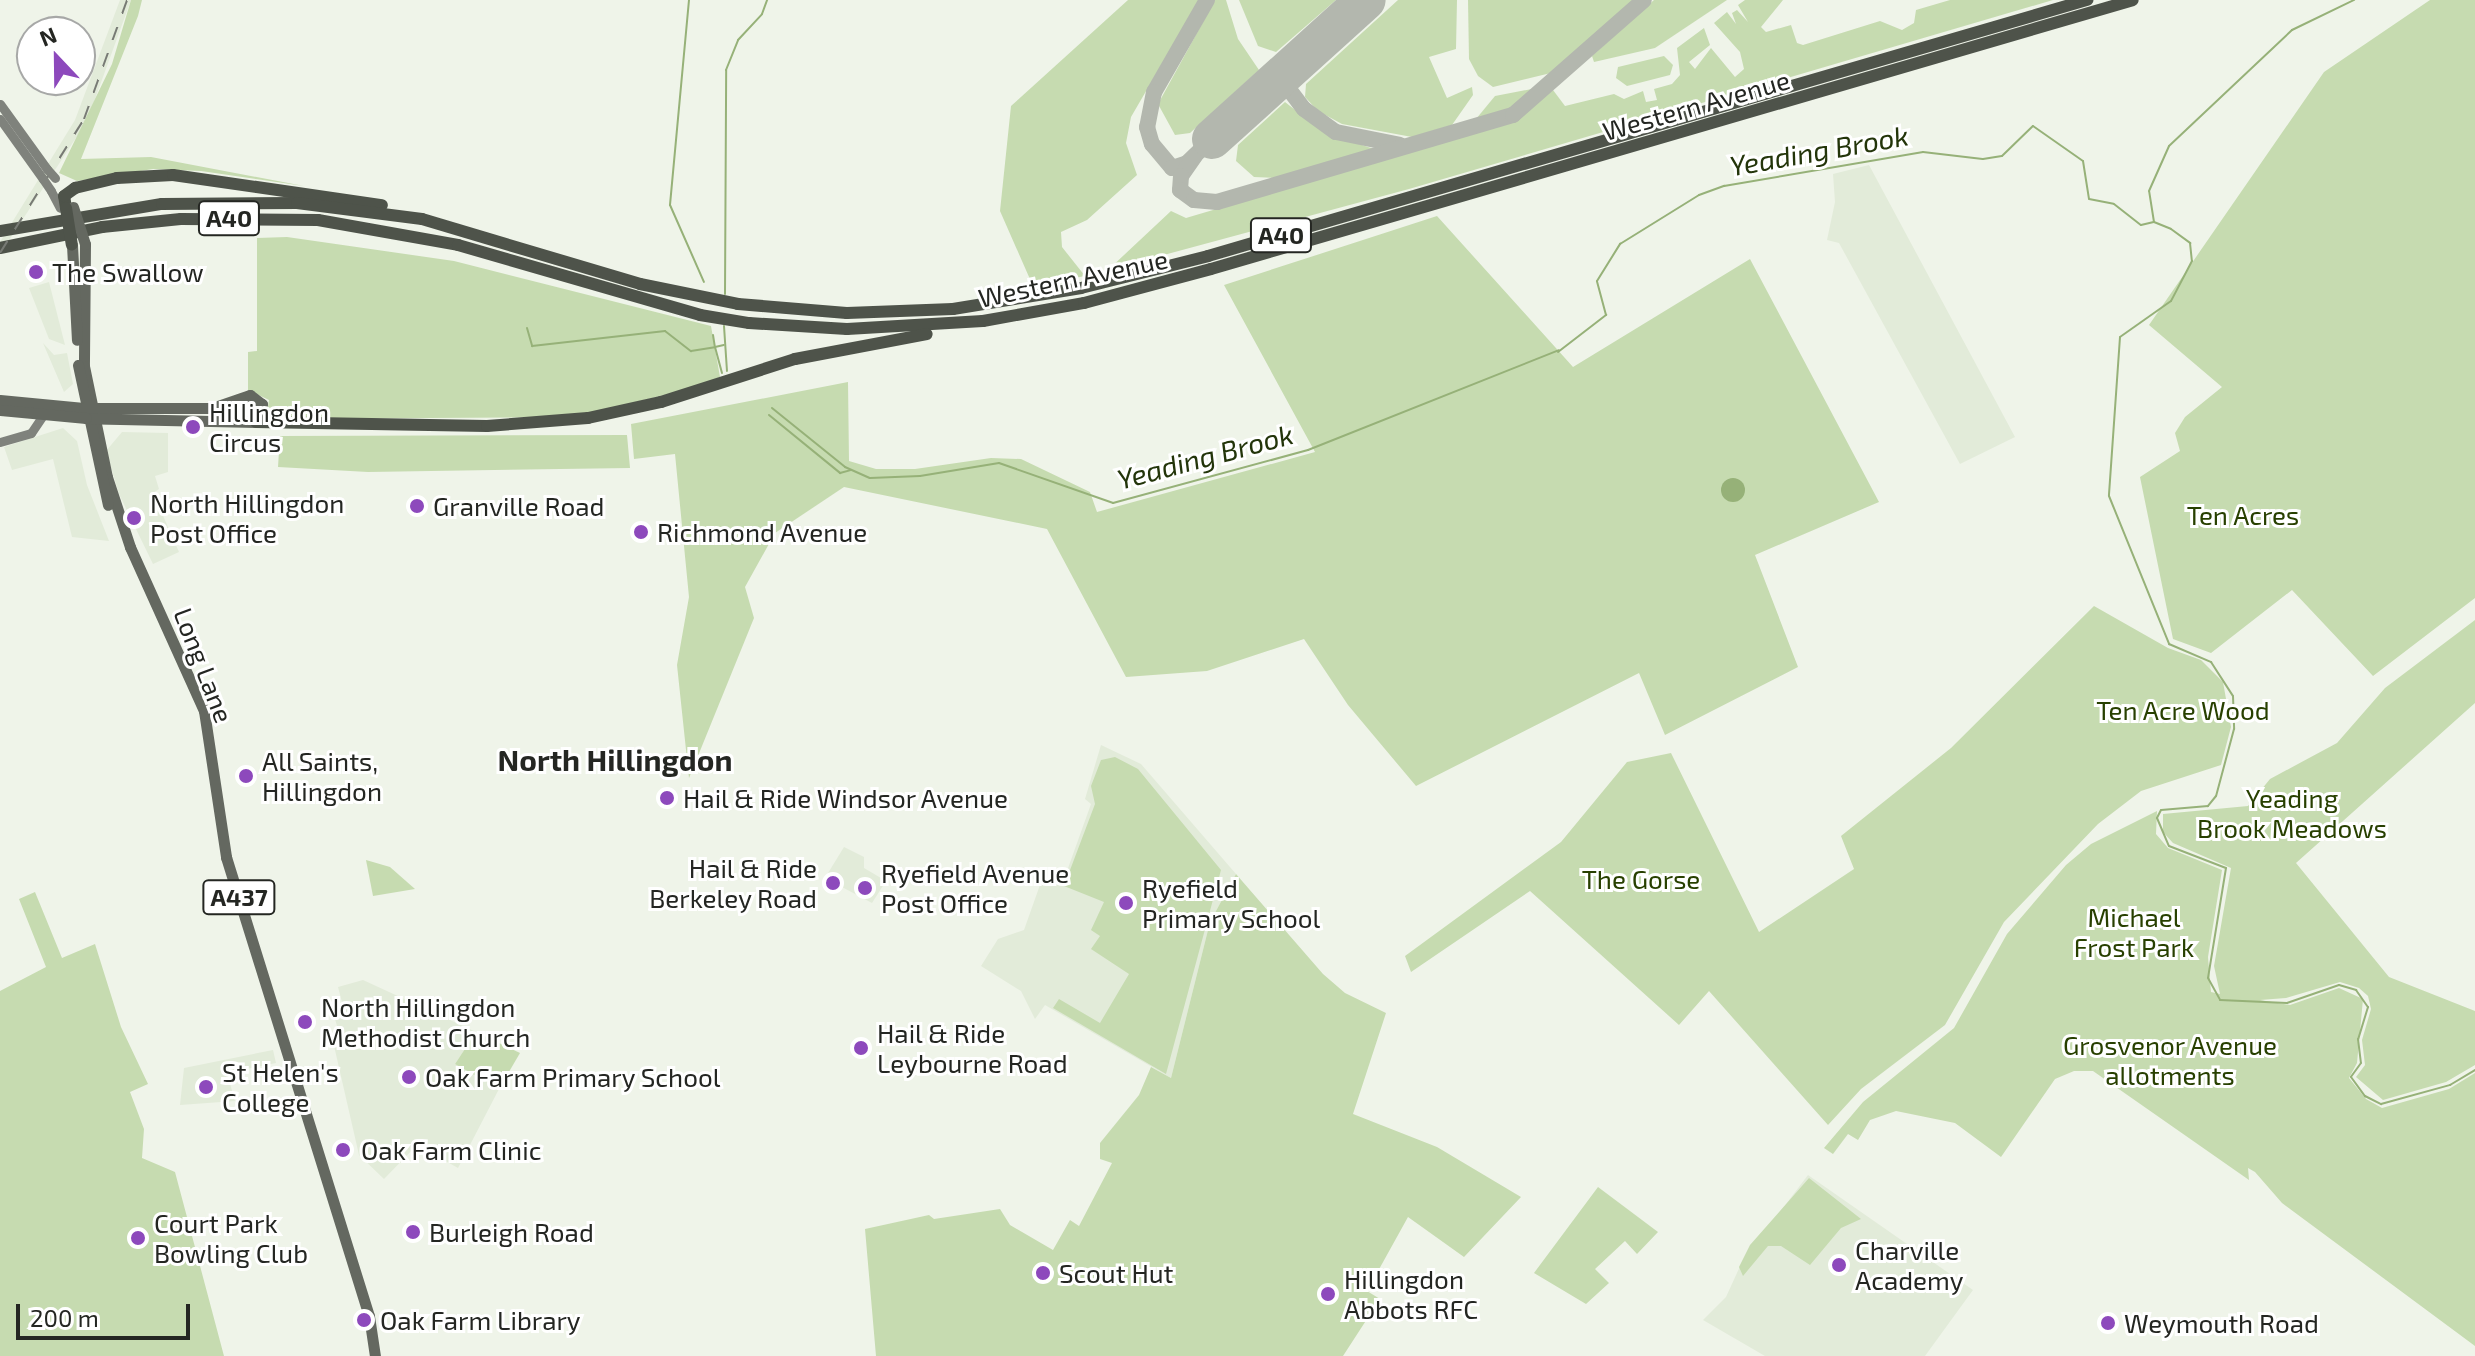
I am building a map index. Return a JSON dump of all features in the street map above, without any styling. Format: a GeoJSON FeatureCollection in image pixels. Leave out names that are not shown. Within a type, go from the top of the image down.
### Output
{"type":"FeatureCollection","features":[{"type":"Feature","properties":{"kind":"highway","name":"Western Avenue"},"geometry":{"type":"LineString","coordinates":[[0,231],[91,212],[230,201],[353,208],[461,229],[640,284],[761,307],[891,313],[981,305],[1094,285],[1208,256],[2087,0]]}},
{"type":"Feature","properties":{"kind":"highway","name":"Western Avenue"},"geometry":{"type":"LineString","coordinates":[[0,248],[102,227],[181,219],[318,220],[458,245],[700,315],[749,323],[892,329],[1048,311],[1226,265],[2133,0]]}},
{"type":"Feature","properties":{"kind":"highway"},"geometry":{"type":"LineString","coordinates":[[78,244],[66,207],[66,194],[117,178],[201,176],[351,198],[461,229]]}},
{"type":"Feature","properties":{"kind":"highway"},"geometry":{"type":"LineString","coordinates":[[256,422],[487,426],[588,418],[829,351],[1048,311]]}},
{"type":"Feature","properties":{"kind":"main road"},"geometry":{"type":"LineString","coordinates":[[0,104],[44,172],[51,191],[66,207]]}},
{"type":"Feature","properties":{"kind":"main road"},"geometry":{"type":"LineString","coordinates":[[0,119],[66,194]]}},
{"type":"Feature","properties":{"kind":"main road","name":"Long Lane"},"geometry":{"type":"LineString","coordinates":[[78,244],[81,387],[130,547]]}},
{"type":"Feature","properties":{"kind":"main road","name":"Long Lane"},"geometry":{"type":"LineString","coordinates":[[78,244],[84,366],[99,481],[204,711],[226,857],[369,1316],[375,1356]]}},
{"type":"Feature","properties":{"kind":"main road"},"geometry":{"type":"LineString","coordinates":[[61,403],[81,387]]}},
{"type":"Feature","properties":{"kind":"main road"},"geometry":{"type":"LineString","coordinates":[[0,400],[61,403],[90,413],[124,419],[256,422],[262,404],[250,395],[212,408],[90,413],[43,415],[0,410]]}},
{"type":"Feature","properties":{"kind":"main road"},"geometry":{"type":"LineString","coordinates":[[30,413],[35,427]]}},
{"type":"Feature","properties":{"kind":"main road"},"geometry":{"type":"LineString","coordinates":[[0,442],[35,427],[43,415]]}},
{"type":"Feature","properties":{"kind":"main road"},"geometry":{"type":"LineString","coordinates":[[99,440],[124,419]]}},
{"type":"Feature","properties":{"kind":"shaded area"},"geometry":{"type":"Polygon","coordinates":[[[120,0],[131,0],[87,121],[0,254],[0,242],[75,120],[84,96],[96,96],[96,64],[120,0]]]}},
{"type":"Feature","properties":{"kind":"shaded area"},"geometry":{"type":"Polygon","coordinates":[[[1869,165],[2015,437],[1960,464],[1839,243],[1827,240],[1835,202],[1833,174],[1869,165]]]}},
{"type":"Feature","properties":{"kind":"shaded area"},"geometry":{"type":"Polygon","coordinates":[[[49,282],[65,345],[49,339],[29,288],[49,282]]]}},
{"type":"Feature","properties":{"kind":"shaded area"},"geometry":{"type":"Polygon","coordinates":[[[43,343],[54,355],[67,353],[73,384],[64,392],[43,343]]]}},
{"type":"Feature","properties":{"kind":"shaded area"},"geometry":{"type":"Polygon","coordinates":[[[63,428],[77,441],[87,485],[109,541],[72,537],[53,459],[12,470],[4,447],[63,428]]]}},
{"type":"Feature","properties":{"kind":"shaded area"},"geometry":{"type":"Polygon","coordinates":[[[122,432],[168,433],[168,472],[155,476],[159,489],[153,493],[179,552],[153,564],[119,494],[106,451],[122,432]]]}},
{"type":"Feature","properties":{"kind":"shaded area"},"geometry":{"type":"Polygon","coordinates":[[[1733,478],[1742,481],[1745,490],[1742,499],[1733,502],[1724,499],[1721,490],[1724,481],[1733,478]]]}},
{"type":"Feature","properties":{"kind":"shaded area","name":"Ryefield Primary School"},"geometry":{"type":"Polygon","coordinates":[[[1101,745],[1141,764],[1236,874],[1210,922],[1171,1078],[1045,1005],[1035,1019],[1021,991],[981,966],[998,939],[1024,930],[1041,882],[1011,871],[1013,867],[1062,885],[1091,804],[1085,799],[1101,745]]]}},
{"type":"Feature","properties":{"kind":"shaded area"},"geometry":{"type":"Polygon","coordinates":[[[844,847],[864,857],[864,868],[886,881],[872,903],[825,878],[844,847]]]}},
{"type":"Feature","properties":{"kind":"shaded area","name":"Oak Farm Primary School"},"geometry":{"type":"Polygon","coordinates":[[[363,980],[476,1032],[455,1064],[499,1089],[458,1168],[417,1145],[384,1179],[359,1155],[332,1037],[339,1033],[333,1012],[344,1010],[338,987],[363,980]]]}},
{"type":"Feature","properties":{"kind":"shaded area","name":"St Helen's College"},"geometry":{"type":"Polygon","coordinates":[[[273,1050],[276,1063],[227,1073],[235,1101],[180,1105],[184,1068],[273,1050]]]}},
{"type":"Feature","properties":{"kind":"shaded area","name":"Charville Academy"},"geometry":{"type":"Polygon","coordinates":[[[1808,1175],[1973,1290],[1925,1356],[1765,1356],[1703,1320],[1726,1297],[1742,1262],[1808,1175]]]}},
{"type":"Feature","properties":{"kind":"green space"},"geometry":{"type":"Polygon","coordinates":[[[131,0],[142,0],[138,16],[81,159],[151,157],[304,186],[201,171],[153,169],[77,181],[59,173],[112,64],[131,0]]]}},
{"type":"Feature","properties":{"kind":"green space"},"geometry":{"type":"Polygon","coordinates":[[[1128,0],[1199,0],[1131,117],[1126,143],[1137,175],[1087,220],[1061,232],[1062,247],[1085,276],[1033,286],[1000,211],[1011,106],[1128,0]]]}},
{"type":"Feature","properties":{"kind":"green space"},"geometry":{"type":"Polygon","coordinates":[[[1215,0],[1226,0],[1238,39],[1259,70],[1190,133],[1175,135],[1158,104],[1215,0]]]}},
{"type":"Feature","properties":{"kind":"green space"},"geometry":{"type":"Polygon","coordinates":[[[1239,0],[1336,0],[1276,52],[1258,46],[1239,0]]]}},
{"type":"Feature","properties":{"kind":"green space"},"geometry":{"type":"Polygon","coordinates":[[[1398,0],[1457,0],[1456,49],[1429,57],[1447,98],[1472,87],[1473,95],[1452,125],[1412,137],[1342,124],[1318,111],[1305,97],[1306,84],[1398,0]]]}},
{"type":"Feature","properties":{"kind":"green space"},"geometry":{"type":"Polygon","coordinates":[[[1468,0],[1634,0],[1555,72],[1493,87],[1478,76],[1469,59],[1468,0]]]}},
{"type":"Feature","properties":{"kind":"green space"},"geometry":{"type":"Polygon","coordinates":[[[1654,0],[1727,0],[1655,48],[1594,62],[1592,56],[1654,0]]]}},
{"type":"Feature","properties":{"kind":"green space"},"geometry":{"type":"Polygon","coordinates":[[[1745,0],[1783,0],[1761,27],[1766,32],[1791,25],[1797,43],[1803,45],[1880,21],[1902,30],[1914,23],[1916,10],[1950,0],[2053,0],[1409,189],[1108,270],[1171,211],[1186,218],[1511,122],[1553,90],[1565,106],[1614,94],[1624,99],[1643,91],[1646,102],[1657,100],[1654,89],[1672,84],[1680,75],[1677,48],[1704,28],[1710,45],[1689,62],[1695,69],[1711,48],[1735,77],[1744,69],[1740,52],[1714,23],[1727,12],[1736,24],[1732,13],[1737,10],[1748,22],[1738,5],[1745,0]]]}},
{"type":"Feature","properties":{"kind":"green space","name":"Ten Acres"},"geometry":{"type":"Polygon","coordinates":[[[2430,0],[2475,0],[2475,598],[2373,676],[2292,590],[2211,653],[2173,639],[2140,477],[2180,451],[2175,433],[2185,417],[2222,387],[2149,325],[2324,72],[2430,0]]]}},
{"type":"Feature","properties":{"kind":"green space"},"geometry":{"type":"Polygon","coordinates":[[[1664,56],[1673,65],[1670,75],[1627,86],[1616,78],[1618,67],[1664,56]]]}},
{"type":"Feature","properties":{"kind":"green space"},"geometry":{"type":"Polygon","coordinates":[[[1537,88],[1510,108],[1476,119],[1495,96],[1537,88]]]}},
{"type":"Feature","properties":{"kind":"green space"},"geometry":{"type":"Polygon","coordinates":[[[1285,102],[1323,132],[1374,149],[1276,178],[1254,177],[1236,161],[1238,145],[1285,102]]]}},
{"type":"Feature","properties":{"kind":"green space"},"geometry":{"type":"Polygon","coordinates":[[[1437,216],[1573,367],[1750,259],[1879,502],[1755,555],[1798,667],[1665,735],[1639,673],[1416,786],[1348,705],[1304,639],[1207,671],[1126,677],[1047,529],[844,487],[775,533],[745,587],[754,618],[689,778],[677,665],[689,597],[675,454],[634,459],[631,424],[848,382],[849,461],[876,469],[915,469],[991,458],[1021,459],[1090,492],[1097,512],[1315,452],[1224,285],[1437,216]]]}},
{"type":"Feature","properties":{"kind":"green space"},"geometry":{"type":"Polygon","coordinates":[[[287,237],[454,261],[711,326],[720,377],[694,388],[573,417],[266,419],[269,400],[248,390],[248,352],[257,351],[257,238],[287,237]]]}},
{"type":"Feature","properties":{"kind":"green space"},"geometry":{"type":"Polygon","coordinates":[[[627,435],[630,468],[368,472],[278,467],[280,436],[627,435]]]}},
{"type":"Feature","properties":{"kind":"green space"},"geometry":{"type":"Polygon","coordinates":[[[2094,606],[2168,648],[2201,660],[2223,682],[2231,727],[2221,765],[2141,791],[2098,824],[2004,922],[1945,1025],[1861,1089],[1828,1125],[1709,991],[1679,1025],[1530,891],[1411,972],[1405,956],[1561,842],[1627,762],[1671,753],[1759,932],[1854,869],[1841,836],[1951,748],[2094,606]]]}},
{"type":"Feature","properties":{"kind":"green space"},"geometry":{"type":"Polygon","coordinates":[[[2475,620],[2475,703],[2296,863],[2389,977],[2475,1011],[2475,1065],[2446,1082],[2383,1100],[2356,1077],[2365,1065],[2362,1040],[2371,1009],[2368,996],[2359,988],[2340,982],[2286,998],[2260,1000],[2290,1005],[2339,988],[2363,999],[2357,1063],[2349,1078],[2366,1099],[2382,1108],[2449,1089],[2475,1073],[2475,1346],[2282,1203],[2255,1172],[2248,1168],[2249,1180],[2093,1071],[2074,1071],[2055,1079],[2001,1157],[1955,1123],[1896,1111],[1870,1120],[1858,1140],[1848,1134],[1833,1154],[1824,1148],[1863,1102],[1954,1028],[2007,934],[2066,865],[2091,844],[2157,811],[2156,834],[2168,848],[2222,870],[2208,957],[2211,992],[2220,994],[2214,966],[2231,868],[2173,843],[2163,832],[2163,814],[2248,806],[2270,779],[2337,743],[2385,688],[2475,620]]]}},
{"type":"Feature","properties":{"kind":"green space","name":"Ryefield Primary School"},"geometry":{"type":"Polygon","coordinates":[[[1115,757],[1138,769],[1221,870],[1166,1074],[1053,1008],[1059,999],[1100,1023],[1129,974],[1091,949],[1100,936],[1091,930],[1104,902],[1064,886],[1095,804],[1091,786],[1101,760],[1115,757]]]}},
{"type":"Feature","properties":{"kind":"green space"},"geometry":{"type":"Polygon","coordinates":[[[366,860],[390,867],[415,889],[373,896],[366,860]]]}},
{"type":"Feature","properties":{"kind":"green space"},"geometry":{"type":"Polygon","coordinates":[[[1236,874],[1323,974],[1345,993],[1386,1013],[1353,1114],[1437,1147],[1521,1197],[1464,1257],[1408,1217],[1367,1291],[1380,1299],[1343,1356],[876,1356],[865,1229],[929,1215],[934,1219],[1000,1209],[1010,1225],[1053,1250],[1070,1220],[1079,1226],[1112,1163],[1100,1159],[1100,1143],[1139,1095],[1151,1067],[1171,1078],[1210,922],[1236,874]]]}},
{"type":"Feature","properties":{"kind":"green space"},"geometry":{"type":"Polygon","coordinates":[[[35,892],[62,958],[95,944],[121,1027],[148,1084],[130,1092],[144,1129],[142,1158],[175,1172],[224,1356],[0,1356],[0,991],[46,967],[19,899],[35,892]]]}},
{"type":"Feature","properties":{"kind":"green space"},"geometry":{"type":"Polygon","coordinates":[[[476,1032],[520,1053],[499,1089],[455,1064],[476,1032]]]}},
{"type":"Feature","properties":{"kind":"green space"},"geometry":{"type":"Polygon","coordinates":[[[1809,1178],[1861,1219],[1841,1228],[1810,1265],[1781,1246],[1768,1246],[1743,1276],[1739,1267],[1750,1245],[1809,1178]]]}},
{"type":"Feature","properties":{"kind":"green space"},"geometry":{"type":"Polygon","coordinates":[[[1598,1187],[1658,1232],[1637,1254],[1625,1241],[1595,1269],[1609,1283],[1586,1304],[1534,1273],[1598,1187]]]}},
{"type":"Feature","properties":{"kind":"waterway"},"geometry":{"type":"LineString","coordinates":[[689,0],[670,205],[704,282]]}},
{"type":"Feature","properties":{"kind":"waterway","name":"Yeading Brook"},"geometry":{"type":"LineString","coordinates":[[725,294],[726,70],[738,40],[762,14],[767,0]]}},
{"type":"Feature","properties":{"kind":"waterway"},"geometry":{"type":"LineString","coordinates":[[2154,222],[2149,191],[2169,146],[2292,30],[2354,0]]}},
{"type":"Feature","properties":{"kind":"waterway","name":"Yeading Brook"},"geometry":{"type":"LineString","coordinates":[[1558,352],[1606,315],[1597,281],[1620,244],[1699,195],[1724,186],[1923,152],[1983,159],[2002,156],[2033,126],[2083,161],[2089,199],[2114,204],[2141,225],[2154,222],[2171,229],[2190,243],[2192,261],[2171,301],[2120,337],[2109,496],[2169,644],[2211,662],[2233,696],[2234,729],[2216,796],[2208,806],[2161,810],[2157,818],[2169,846],[2226,868],[2208,978],[2220,1000],[2287,1003],[2339,985],[2356,990],[2368,1007],[2358,1039],[2361,1063],[2351,1077],[2365,1096],[2381,1104],[2450,1085],[2475,1070]]}},
{"type":"Feature","properties":{"kind":"waterway","name":"Yeading Brook"},"geometry":{"type":"LineString","coordinates":[[724,326],[727,371]]}},
{"type":"Feature","properties":{"kind":"waterway"},"geometry":{"type":"LineString","coordinates":[[527,328],[532,346],[665,331],[691,351],[715,347],[722,373]]}},
{"type":"Feature","properties":{"kind":"waterway"},"geometry":{"type":"LineString","coordinates":[[713,335],[715,347],[724,345]]}},
{"type":"Feature","properties":{"kind":"waterway","name":"Yeading Brook"},"geometry":{"type":"LineString","coordinates":[[772,408],[845,467],[870,478],[920,476],[999,463],[1113,503],[1308,450],[1559,350]]}},
{"type":"Feature","properties":{"kind":"waterway"},"geometry":{"type":"LineString","coordinates":[[769,415],[840,473],[851,470]]}},
{"type":"Feature","properties":{"kind":"taxiway"},"geometry":{"type":"LineString","coordinates":[[1207,0],[1154,92],[1147,127],[1152,144],[1172,168],[1187,163],[1212,139]]}},
{"type":"Feature","properties":{"kind":"taxiway"},"geometry":{"type":"LineString","coordinates":[[1195,156],[1181,176],[1180,190],[1194,200],[1217,202],[1513,115],[1644,0]]}},
{"type":"Feature","properties":{"kind":"taxiway"},"geometry":{"type":"LineString","coordinates":[[1293,67],[1285,84],[1304,109],[1336,132],[1400,145]]}},
{"type":"Feature","properties":{"kind":"runway"},"geometry":{"type":"LineString","coordinates":[[1212,139],[1366,0]]}},
{"type":"Feature","properties":{"kind":"railway"},"geometry":{"type":"LineString","coordinates":[[0,253],[84,119],[127,0]]}},
{"type":"Feature","properties":{"kind":"place","name":"The Swallow"},"geometry":{"type":"Point","coordinates":[36,272]}},
{"type":"Feature","properties":{"kind":"place","name":"Hillingdon Circus"},"geometry":{"type":"Point","coordinates":[193,427]}},
{"type":"Feature","properties":{"kind":"place","name":"Granville Road"},"geometry":{"type":"Point","coordinates":[417,506]}},
{"type":"Feature","properties":{"kind":"place","name":"North Hillingdon Post Office"},"geometry":{"type":"Point","coordinates":[134,518]}},
{"type":"Feature","properties":{"kind":"place","name":"Richmond Avenue"},"geometry":{"type":"Point","coordinates":[641,532]}},
{"type":"Feature","properties":{"kind":"place","name":"All Saints, Hillingdon"},"geometry":{"type":"Point","coordinates":[246,776]}},
{"type":"Feature","properties":{"kind":"place","name":"Hail & Ride Windsor Avenue"},"geometry":{"type":"Point","coordinates":[667,798]}},
{"type":"Feature","properties":{"kind":"place","name":"Hail & Ride Berkeley Road"},"geometry":{"type":"Point","coordinates":[833,883]}},
{"type":"Feature","properties":{"kind":"place","name":"Ryefield Avenue Post Office"},"geometry":{"type":"Point","coordinates":[865,888]}},
{"type":"Feature","properties":{"kind":"place","name":"Ryefield Primary School"},"geometry":{"type":"Point","coordinates":[1126,903]}},
{"type":"Feature","properties":{"kind":"place","name":"North Hillingdon Methodist Church"},"geometry":{"type":"Point","coordinates":[305,1022]}},
{"type":"Feature","properties":{"kind":"place","name":"Hail & Ride Leybourne Road"},"geometry":{"type":"Point","coordinates":[861,1048]}},
{"type":"Feature","properties":{"kind":"place","name":"Oak Farm Primary School"},"geometry":{"type":"Point","coordinates":[409,1077]}},
{"type":"Feature","properties":{"kind":"place","name":"St Helen's College"},"geometry":{"type":"Point","coordinates":[206,1087]}},
{"type":"Feature","properties":{"kind":"place","name":"Oak Farm Clinic"},"geometry":{"type":"Point","coordinates":[343,1150]}},
{"type":"Feature","properties":{"kind":"place","name":"Burleigh Road"},"geometry":{"type":"Point","coordinates":[413,1232]}},
{"type":"Feature","properties":{"kind":"place","name":"Court Park Bowling Club"},"geometry":{"type":"Point","coordinates":[138,1238]}},
{"type":"Feature","properties":{"kind":"place","name":"Charville Academy"},"geometry":{"type":"Point","coordinates":[1839,1265]}},
{"type":"Feature","properties":{"kind":"place","name":"Scout Hut"},"geometry":{"type":"Point","coordinates":[1043,1273]}},
{"type":"Feature","properties":{"kind":"place","name":"Hillingdon Abbots RFC"},"geometry":{"type":"Point","coordinates":[1328,1294]}},
{"type":"Feature","properties":{"kind":"place","name":"Oak Farm Library"},"geometry":{"type":"Point","coordinates":[364,1320]}},
{"type":"Feature","properties":{"kind":"place","name":"Weymouth Road"},"geometry":{"type":"Point","coordinates":[2108,1323]}},
{"type":"Feature","properties":{"kind":"district","name":"North Hillingdon"},"geometry":{"type":"Point","coordinates":[615,759]}},
{"type":"Feature","properties":{"kind":"park label","name":"Ten Acre Wood"},"geometry":{"type":"Point","coordinates":[2183,710]}},
{"type":"Feature","properties":{"kind":"park label","name":"Yeading Brook Meadows"},"geometry":{"type":"Point","coordinates":[2292,813]}},
{"type":"Feature","properties":{"kind":"park label","name":"The Gorse"},"geometry":{"type":"Point","coordinates":[1641,879]}},
{"type":"Feature","properties":{"kind":"park label","name":"Michael Frost Park"},"geometry":{"type":"Point","coordinates":[2134,932]}},
{"type":"Feature","properties":{"kind":"park label","name":"Grosvenor Avenue allotments"},"geometry":{"type":"Point","coordinates":[2170,1060]}}]}
